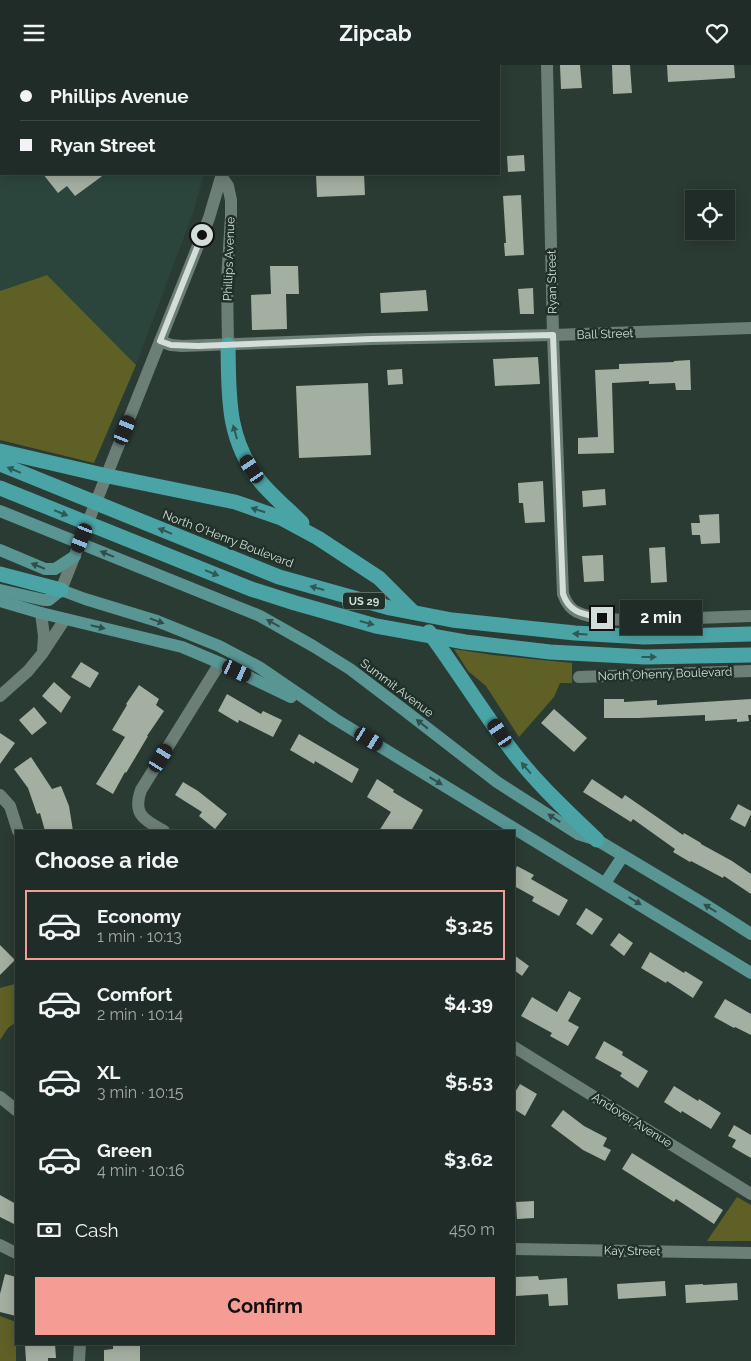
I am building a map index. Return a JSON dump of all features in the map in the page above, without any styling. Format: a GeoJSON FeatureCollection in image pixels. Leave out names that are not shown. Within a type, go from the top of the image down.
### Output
{"type":"FeatureCollection","features":[{"type":"Feature","properties":{"kind":"highway"},"geometry":{"type":"LineString","coordinates":[[228,345],[230,405],[236,439],[259,480],[318,538]]}},
{"type":"Feature","properties":{"kind":"highway"},"geometry":{"type":"LineString","coordinates":[[0,451],[235,503],[281,518],[318,538],[379,578],[420,620],[447,656],[510,749],[556,800],[597,840]]}},
{"type":"Feature","properties":{"kind":"highway","name":"North O'Henry Boulevard"},"geometry":{"type":"LineString","coordinates":[[0,464],[279,577],[390,608],[452,620],[575,633],[644,637],[751,634]]}},
{"type":"Feature","properties":{"kind":"highway","name":"US 29"},"geometry":{"type":"LineString","coordinates":[[0,488],[251,589],[376,626],[465,642],[550,652],[645,657],[751,655]]}},
{"type":"Feature","properties":{"kind":"highway"},"geometry":{"type":"LineString","coordinates":[[0,574],[61,591]]}},
{"type":"Feature","properties":{"kind":"main road","name":"Summit Avenue"},"geometry":{"type":"LineString","coordinates":[[0,511],[268,620],[350,669],[497,782],[578,834],[597,840],[751,934]]}},
{"type":"Feature","properties":{"kind":"main road"},"geometry":{"type":"LineString","coordinates":[[0,550],[45,569],[55,569],[75,556]]}},
{"type":"Feature","properties":{"kind":"main road"},"geometry":{"type":"LineString","coordinates":[[0,590],[44,600],[49,600],[61,591],[157,621],[219,646],[260,667],[335,719],[751,973]]}},
{"type":"Feature","properties":{"kind":"main road"},"geometry":{"type":"LineString","coordinates":[[0,601],[41,613],[182,647],[220,663],[335,719]]}},
{"type":"Feature","properties":{"kind":"main road"},"geometry":{"type":"LineString","coordinates":[[605,883],[622,856]]}},
{"type":"Feature","properties":{"kind":"street","name":"Ryan Street"},"geometry":{"type":"LineString","coordinates":[[547,65],[553,335],[563,594],[572,609],[578,613],[602,618],[636,620],[751,616]]}},
{"type":"Feature","properties":{"kind":"street","name":"Phillips Avenue"},"geometry":{"type":"LineString","coordinates":[[61,591],[209,218],[222,175]]}},
{"type":"Feature","properties":{"kind":"street","name":"Phillips Avenue"},"geometry":{"type":"LineString","coordinates":[[222,175],[228,186],[231,200],[227,281],[228,345]]}},
{"type":"Feature","properties":{"kind":"street","name":"Ball Street"},"geometry":{"type":"LineString","coordinates":[[160,341],[182,346],[228,345],[751,328]]}},
{"type":"Feature","properties":{"kind":"street"},"geometry":{"type":"LineString","coordinates":[[41,613],[44,636],[42,653]]}},
{"type":"Feature","properties":{"kind":"street"},"geometry":{"type":"LineString","coordinates":[[0,696],[28,671],[65,619]]}},
{"type":"Feature","properties":{"kind":"street"},"geometry":{"type":"LineString","coordinates":[[162,830],[141,815],[138,799],[141,790],[220,663]]}},
{"type":"Feature","properties":{"kind":"street","name":"North Ohenry Boulevard"},"geometry":{"type":"LineString","coordinates":[[579,677],[751,671]]}},
{"type":"Feature","properties":{"kind":"street"},"geometry":{"type":"LineString","coordinates":[[0,795],[10,806],[18,830]]}},
{"type":"Feature","properties":{"kind":"street","name":"Andover Avenue"},"geometry":{"type":"LineString","coordinates":[[515,1048],[751,1194]]}},
{"type":"Feature","properties":{"kind":"street"},"geometry":{"type":"LineString","coordinates":[[0,1097],[15,1109]]}},
{"type":"Feature","properties":{"kind":"street"},"geometry":{"type":"LineString","coordinates":[[0,1245],[15,1252]]}},
{"type":"Feature","properties":{"kind":"street","name":"Kay Street"},"geometry":{"type":"LineString","coordinates":[[515,1249],[751,1253]]}},
{"type":"Feature","properties":{"kind":"street"},"geometry":{"type":"LineString","coordinates":[[79,1361],[80,1345]]}},
{"type":"Feature","properties":{"kind":"shaded area"},"geometry":{"type":"Polygon","coordinates":[[[0,175],[204,175],[193,213],[136,365],[47,275],[0,291],[0,175]]]}},
{"type":"Feature","properties":{"kind":"shaded area"},"geometry":{"type":"Polygon","coordinates":[[[47,275],[136,365],[94,463],[0,440],[0,291],[47,275]]]}},
{"type":"Feature","properties":{"kind":"shaded area"},"geometry":{"type":"Polygon","coordinates":[[[454,649],[572,663],[572,683],[560,683],[554,697],[519,737],[486,686],[468,671],[454,649]]]}},
{"type":"Feature","properties":{"kind":"shaded area"},"geometry":{"type":"Polygon","coordinates":[[[15,984],[15,1023],[8,1028],[0,1040],[0,988],[15,984]]]}},
{"type":"Feature","properties":{"kind":"shaded area"},"geometry":{"type":"Polygon","coordinates":[[[737,1197],[751,1205],[751,1241],[707,1241],[737,1197]]]}},
{"type":"Feature","properties":{"kind":"shaded area"},"geometry":{"type":"Polygon","coordinates":[[[0,1316],[15,1322],[16,1361],[0,1361],[0,1316]]]}},
{"type":"Feature","properties":{"kind":"building"},"geometry":{"type":"Polygon","coordinates":[[[560,65],[580,65],[582,88],[561,89],[560,65]]]}},
{"type":"Feature","properties":{"kind":"building"},"geometry":{"type":"Polygon","coordinates":[[[612,65],[630,65],[632,93],[613,94],[612,65]]]}},
{"type":"Feature","properties":{"kind":"building"},"geometry":{"type":"Polygon","coordinates":[[[667,65],[734,65],[735,78],[668,82],[667,65]]]}},
{"type":"Feature","properties":{"kind":"building"},"geometry":{"type":"Polygon","coordinates":[[[524,155],[525,171],[508,172],[507,156],[524,155]]]}},
{"type":"Feature","properties":{"kind":"building"},"geometry":{"type":"Polygon","coordinates":[[[44,175],[104,175],[75,196],[67,186],[58,193],[44,175]]]}},
{"type":"Feature","properties":{"kind":"building"},"geometry":{"type":"Polygon","coordinates":[[[316,175],[364,175],[365,195],[317,197],[316,175]]]}},
{"type":"Feature","properties":{"kind":"building"},"geometry":{"type":"Polygon","coordinates":[[[521,195],[524,255],[505,256],[503,196],[521,195]]]}},
{"type":"Feature","properties":{"kind":"building"},"geometry":{"type":"Polygon","coordinates":[[[270,266],[298,266],[299,294],[286,294],[287,329],[252,330],[251,295],[271,294],[270,266]]]}},
{"type":"Feature","properties":{"kind":"building"},"geometry":{"type":"Polygon","coordinates":[[[533,288],[534,314],[520,314],[518,289],[533,288]]]}},
{"type":"Feature","properties":{"kind":"building"},"geometry":{"type":"Polygon","coordinates":[[[426,290],[428,311],[381,313],[380,293],[426,290]]]}},
{"type":"Feature","properties":{"kind":"building"},"geometry":{"type":"Polygon","coordinates":[[[538,357],[540,384],[495,386],[493,359],[538,357]]]}},
{"type":"Feature","properties":{"kind":"building"},"geometry":{"type":"Polygon","coordinates":[[[690,360],[691,390],[676,390],[675,383],[649,384],[649,381],[612,383],[614,453],[578,454],[578,438],[598,437],[595,370],[619,369],[619,364],[690,360]]]}},
{"type":"Feature","properties":{"kind":"building"},"geometry":{"type":"Polygon","coordinates":[[[402,369],[403,384],[388,385],[387,370],[402,369]]]}},
{"type":"Feature","properties":{"kind":"building"},"geometry":{"type":"Polygon","coordinates":[[[368,383],[371,455],[299,458],[296,386],[368,383]]]}},
{"type":"Feature","properties":{"kind":"building"},"geometry":{"type":"Polygon","coordinates":[[[543,481],[545,522],[525,523],[523,503],[519,503],[518,483],[543,481]]]}},
{"type":"Feature","properties":{"kind":"building"},"geometry":{"type":"Polygon","coordinates":[[[605,489],[606,505],[583,507],[582,491],[605,489]]]}},
{"type":"Feature","properties":{"kind":"building"},"geometry":{"type":"Polygon","coordinates":[[[719,514],[720,543],[701,544],[700,535],[692,535],[691,523],[700,523],[699,515],[719,514]]]}},
{"type":"Feature","properties":{"kind":"building"},"geometry":{"type":"Polygon","coordinates":[[[665,547],[667,582],[651,583],[649,548],[665,547]]]}},
{"type":"Feature","properties":{"kind":"building"},"geometry":{"type":"Polygon","coordinates":[[[603,555],[604,581],[584,582],[582,556],[603,555]]]}},
{"type":"Feature","properties":{"kind":"building"},"geometry":{"type":"Polygon","coordinates":[[[81,662],[99,673],[90,688],[71,677],[81,662]]]}},
{"type":"Feature","properties":{"kind":"building"},"geometry":{"type":"Polygon","coordinates":[[[54,682],[71,697],[61,713],[42,696],[54,682]]]}},
{"type":"Feature","properties":{"kind":"building"},"geometry":{"type":"Polygon","coordinates":[[[139,685],[159,699],[156,705],[164,711],[113,794],[96,784],[125,737],[112,730],[139,685]]]}},
{"type":"Feature","properties":{"kind":"building"},"geometry":{"type":"Polygon","coordinates":[[[227,694],[261,714],[263,711],[282,720],[273,737],[239,720],[238,723],[218,711],[227,694]]]}},
{"type":"Feature","properties":{"kind":"building"},"geometry":{"type":"Polygon","coordinates":[[[604,699],[624,699],[624,702],[657,700],[657,705],[751,699],[751,715],[748,715],[749,721],[737,722],[737,719],[705,721],[705,715],[604,718],[604,699]]]}},
{"type":"Feature","properties":{"kind":"building"},"geometry":{"type":"Polygon","coordinates":[[[34,707],[47,723],[32,735],[19,720],[34,707]]]}},
{"type":"Feature","properties":{"kind":"building"},"geometry":{"type":"Polygon","coordinates":[[[554,709],[587,738],[574,752],[541,723],[554,709]]]}},
{"type":"Feature","properties":{"kind":"building"},"geometry":{"type":"Polygon","coordinates":[[[0,733],[15,743],[0,764],[0,733]]]}},
{"type":"Feature","properties":{"kind":"building"},"geometry":{"type":"Polygon","coordinates":[[[299,734],[359,769],[352,783],[315,761],[314,764],[290,750],[299,734]]]}},
{"type":"Feature","properties":{"kind":"building"},"geometry":{"type":"Polygon","coordinates":[[[31,757],[52,789],[61,786],[69,806],[73,830],[45,830],[40,813],[37,814],[28,788],[14,769],[31,757]]]}},
{"type":"Feature","properties":{"kind":"building"},"geometry":{"type":"Polygon","coordinates":[[[377,779],[394,790],[393,792],[423,810],[412,830],[380,830],[391,812],[367,797],[377,779]]]}},
{"type":"Feature","properties":{"kind":"building"},"geometry":{"type":"Polygon","coordinates":[[[592,779],[622,799],[625,795],[683,835],[684,833],[751,874],[751,894],[724,876],[723,878],[673,852],[675,849],[633,819],[631,822],[583,792],[592,779]]]}},
{"type":"Feature","properties":{"kind":"building"},"geometry":{"type":"Polygon","coordinates":[[[183,782],[198,791],[227,814],[215,829],[199,816],[202,812],[175,795],[183,782]]]}},
{"type":"Feature","properties":{"kind":"building"},"geometry":{"type":"Polygon","coordinates":[[[738,804],[751,811],[745,827],[730,819],[738,804]]]}},
{"type":"Feature","properties":{"kind":"building"},"geometry":{"type":"Polygon","coordinates":[[[517,866],[534,875],[531,879],[568,900],[559,916],[532,901],[534,897],[515,887],[515,871],[517,866]]]}},
{"type":"Feature","properties":{"kind":"building"},"geometry":{"type":"Polygon","coordinates":[[[586,908],[603,919],[592,935],[576,924],[586,908]]]}},
{"type":"Feature","properties":{"kind":"building"},"geometry":{"type":"Polygon","coordinates":[[[619,933],[633,943],[624,956],[610,945],[619,933]]]}},
{"type":"Feature","properties":{"kind":"building"},"geometry":{"type":"Polygon","coordinates":[[[0,945],[15,960],[0,975],[0,945]]]}},
{"type":"Feature","properties":{"kind":"building"},"geometry":{"type":"Polygon","coordinates":[[[650,952],[684,973],[685,971],[703,982],[693,998],[667,981],[666,983],[641,968],[650,952]]]}},
{"type":"Feature","properties":{"kind":"building"},"geometry":{"type":"Polygon","coordinates":[[[515,956],[529,966],[522,976],[515,971],[515,956]]]}},
{"type":"Feature","properties":{"kind":"building"},"geometry":{"type":"Polygon","coordinates":[[[569,991],[581,998],[568,1021],[579,1027],[568,1046],[550,1036],[552,1033],[521,1016],[532,997],[557,1012],[569,991]]]}},
{"type":"Feature","properties":{"kind":"building"},"geometry":{"type":"Polygon","coordinates":[[[725,999],[751,1014],[751,1035],[714,1017],[725,999]]]}},
{"type":"Feature","properties":{"kind":"building"},"geometry":{"type":"Polygon","coordinates":[[[604,1041],[623,1052],[622,1055],[648,1071],[638,1088],[620,1076],[622,1073],[595,1058],[604,1041]]]}},
{"type":"Feature","properties":{"kind":"building"},"geometry":{"type":"Polygon","coordinates":[[[520,1084],[537,1094],[525,1116],[515,1110],[515,1092],[520,1084]]]}},
{"type":"Feature","properties":{"kind":"building"},"geometry":{"type":"Polygon","coordinates":[[[674,1086],[721,1113],[711,1129],[664,1102],[674,1086]]]}},
{"type":"Feature","properties":{"kind":"building"},"geometry":{"type":"Polygon","coordinates":[[[563,1110],[584,1126],[607,1138],[603,1146],[611,1150],[605,1161],[583,1150],[551,1126],[563,1110]]]}},
{"type":"Feature","properties":{"kind":"building"},"geometry":{"type":"Polygon","coordinates":[[[734,1125],[751,1135],[751,1158],[732,1147],[736,1140],[728,1136],[734,1125]]]}},
{"type":"Feature","properties":{"kind":"building"},"geometry":{"type":"Polygon","coordinates":[[[632,1153],[723,1210],[714,1224],[676,1199],[674,1202],[622,1169],[632,1153]]]}},
{"type":"Feature","properties":{"kind":"building"},"geometry":{"type":"Polygon","coordinates":[[[0,1195],[15,1203],[15,1224],[0,1217],[0,1195]]]}},
{"type":"Feature","properties":{"kind":"building"},"geometry":{"type":"Polygon","coordinates":[[[534,1201],[534,1218],[517,1219],[516,1202],[534,1201]]]}},
{"type":"Feature","properties":{"kind":"building"},"geometry":{"type":"Polygon","coordinates":[[[5,1274],[15,1277],[15,1316],[0,1312],[0,1294],[5,1274]]]}},
{"type":"Feature","properties":{"kind":"building"},"geometry":{"type":"Polygon","coordinates":[[[538,1276],[539,1280],[567,1278],[568,1305],[549,1306],[548,1294],[516,1296],[515,1277],[538,1276]]]}},
{"type":"Feature","properties":{"kind":"building"},"geometry":{"type":"Polygon","coordinates":[[[665,1281],[666,1296],[618,1299],[617,1284],[665,1281]]]}},
{"type":"Feature","properties":{"kind":"building"},"geometry":{"type":"Polygon","coordinates":[[[737,1283],[738,1300],[686,1303],[685,1285],[737,1283]]]}},
{"type":"Feature","properties":{"kind":"building"},"geometry":{"type":"Polygon","coordinates":[[[25,1345],[55,1345],[56,1358],[48,1358],[48,1361],[26,1361],[25,1345]]]}},
{"type":"Feature","properties":{"kind":"building"},"geometry":{"type":"Polygon","coordinates":[[[113,1345],[140,1345],[140,1361],[104,1361],[104,1350],[113,1349],[113,1345]]]}},
{"type":"Feature","properties":{"kind":"route"},"geometry":{"type":"LineString","coordinates":[[202,235],[160,341],[171,345],[198,346],[371,339],[553,335],[563,594],[572,609],[578,613],[602,618]]}}]}
